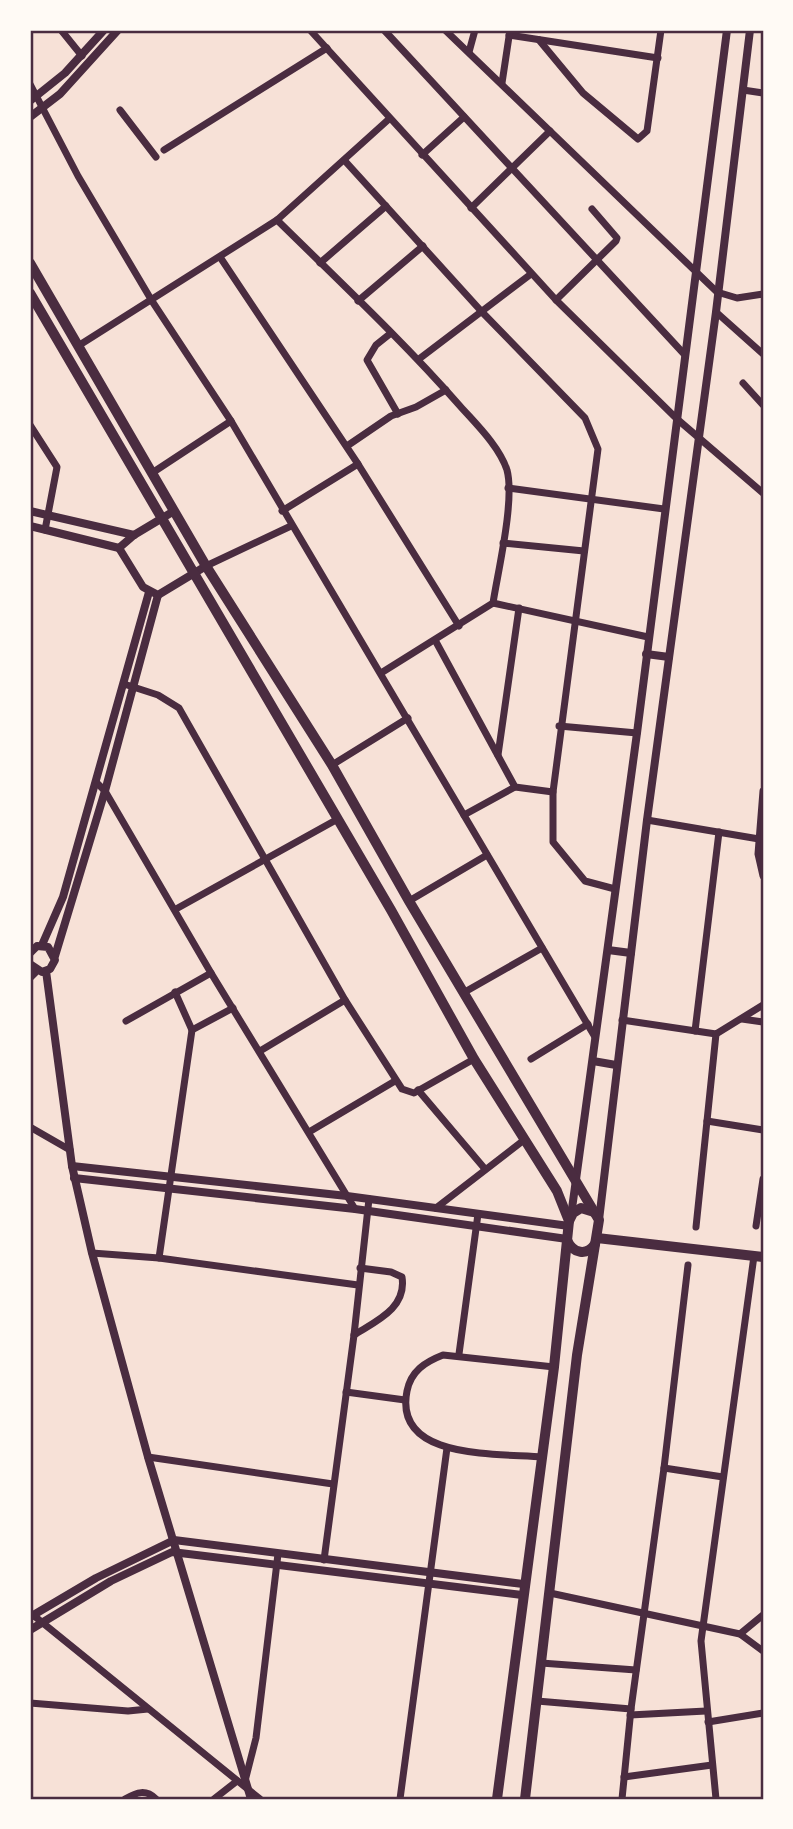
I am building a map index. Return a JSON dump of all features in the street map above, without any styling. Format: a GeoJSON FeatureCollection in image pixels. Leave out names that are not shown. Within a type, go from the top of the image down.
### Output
{"type":"FeatureCollection","features":[{"type":"Feature","properties":{"kind":"main road"},"geometry":{"type":"LineString","coordinates":[[30,263],[206,566],[332,765],[463,993],[597,1216],[525,1799]]}},
{"type":"Feature","properties":{"kind":"main road"},"geometry":{"type":"LineString","coordinates":[[30,293],[391,910],[474,1059],[557,1191],[570,1221],[554,1367],[523,1584],[497,1799]]}},
{"type":"Feature","properties":{"kind":"main road"},"geometry":{"type":"LineString","coordinates":[[570,1221],[581,1208],[597,1216]]}},
{"type":"Feature","properties":{"kind":"main road"},"geometry":{"type":"LineString","coordinates":[[568,1239],[572,1248],[581,1252],[590,1250],[596,1241]]}},
{"type":"Feature","properties":{"kind":"main road"},"geometry":{"type":"LineString","coordinates":[[596,1241],[759,1256]]}},
{"type":"Feature","properties":{"kind":"street"},"geometry":{"type":"LineString","coordinates":[[61,30],[82,56]]}},
{"type":"Feature","properties":{"kind":"street"},"geometry":{"type":"LineString","coordinates":[[33,98],[82,56],[104,30]]}},
{"type":"Feature","properties":{"kind":"street"},"geometry":{"type":"LineString","coordinates":[[30,117],[72,82],[118,30]]}},
{"type":"Feature","properties":{"kind":"street"},"geometry":{"type":"LineString","coordinates":[[310,30],[556,300],[677,419],[763,493]]}},
{"type":"Feature","properties":{"kind":"street"},"geometry":{"type":"LineString","coordinates":[[384,30],[596,262],[685,355]]}},
{"type":"Feature","properties":{"kind":"street"},"geometry":{"type":"LineString","coordinates":[[445,30],[718,292],[737,298],[763,294]]}},
{"type":"Feature","properties":{"kind":"street"},"geometry":{"type":"LineString","coordinates":[[469,52],[475,30]]}},
{"type":"Feature","properties":{"kind":"street"},"geometry":{"type":"LineString","coordinates":[[539,40],[583,93],[638,139],[647,131],[661,30]]}},
{"type":"Feature","properties":{"kind":"street"},"geometry":{"type":"LineString","coordinates":[[72,1166],[171,1175],[478,1214],[570,1221],[637,733],[727,30]]}},
{"type":"Feature","properties":{"kind":"street"},"geometry":{"type":"LineString","coordinates":[[597,1216],[647,820],[700,437],[750,30]]}},
{"type":"Feature","properties":{"kind":"street"},"geometry":{"type":"LineString","coordinates":[[502,83],[509,32],[539,40],[658,58]]}},
{"type":"Feature","properties":{"kind":"street"},"geometry":{"type":"LineString","coordinates":[[164,150],[327,48]]}},
{"type":"Feature","properties":{"kind":"street"},"geometry":{"type":"LineString","coordinates":[[30,84],[33,98],[43,108],[78,176],[152,301],[231,421],[290,526],[381,673],[596,1037]]}},
{"type":"Feature","properties":{"kind":"street"},"geometry":{"type":"LineString","coordinates":[[743,90],[763,93]]}},
{"type":"Feature","properties":{"kind":"street"},"geometry":{"type":"LineString","coordinates":[[120,110],[156,157]]}},
{"type":"Feature","properties":{"kind":"street"},"geometry":{"type":"LineString","coordinates":[[422,155],[464,117]]}},
{"type":"Feature","properties":{"kind":"street"},"geometry":{"type":"LineString","coordinates":[[78,346],[277,220],[389,119]]}},
{"type":"Feature","properties":{"kind":"street"},"geometry":{"type":"LineString","coordinates":[[471,208],[551,131]]}},
{"type":"Feature","properties":{"kind":"street"},"geometry":{"type":"LineString","coordinates":[[345,161],[482,312],[585,418],[598,449],[559,726],[553,792],[553,842],[585,881],[615,889]]}},
{"type":"Feature","properties":{"kind":"street"},"geometry":{"type":"LineString","coordinates":[[320,263],[386,206]]}},
{"type":"Feature","properties":{"kind":"street"},"geometry":{"type":"LineString","coordinates":[[556,300],[617,238],[592,209]]}},
{"type":"Feature","properties":{"kind":"street"},"geometry":{"type":"LineString","coordinates":[[277,220],[419,359],[498,453],[507,471],[508,488],[503,543],[493,603]]}},
{"type":"Feature","properties":{"kind":"street"},"geometry":{"type":"LineString","coordinates":[[358,301],[423,246]]}},
{"type":"Feature","properties":{"kind":"street"},"geometry":{"type":"LineString","coordinates":[[220,257],[347,446],[459,626]]}},
{"type":"Feature","properties":{"kind":"street"},"geometry":{"type":"LineString","coordinates":[[419,359],[531,274]]}},
{"type":"Feature","properties":{"kind":"street"},"geometry":{"type":"LineString","coordinates":[[716,312],[763,354]]}},
{"type":"Feature","properties":{"kind":"street"},"geometry":{"type":"LineString","coordinates":[[391,333],[376,345],[367,360],[398,414]]}},
{"type":"Feature","properties":{"kind":"street"},"geometry":{"type":"LineString","coordinates":[[743,383],[763,405]]}},
{"type":"Feature","properties":{"kind":"street"},"geometry":{"type":"LineString","coordinates":[[347,446],[398,414],[446,390]]}},
{"type":"Feature","properties":{"kind":"street"},"geometry":{"type":"LineString","coordinates":[[152,473],[231,421]]}},
{"type":"Feature","properties":{"kind":"street"},"geometry":{"type":"LineString","coordinates":[[30,425],[57,467],[50,516],[45,530]]}},
{"type":"Feature","properties":{"kind":"street"},"geometry":{"type":"LineString","coordinates":[[282,511],[358,464]]}},
{"type":"Feature","properties":{"kind":"street"},"geometry":{"type":"LineString","coordinates":[[508,488],[664,509]]}},
{"type":"Feature","properties":{"kind":"street"},"geometry":{"type":"LineString","coordinates":[[30,511],[134,535]]}},
{"type":"Feature","properties":{"kind":"street"},"geometry":{"type":"LineString","coordinates":[[119,548],[134,535],[174,511]]}},
{"type":"Feature","properties":{"kind":"street"},"geometry":{"type":"LineString","coordinates":[[30,526],[119,548],[143,587],[158,593]]}},
{"type":"Feature","properties":{"kind":"street"},"geometry":{"type":"LineString","coordinates":[[30,953],[63,898],[96,782],[158,593],[206,566],[290,526]]}},
{"type":"Feature","properties":{"kind":"street"},"geometry":{"type":"LineString","coordinates":[[503,543],[584,551]]}},
{"type":"Feature","properties":{"kind":"street"},"geometry":{"type":"LineString","coordinates":[[381,673],[493,603],[648,637]]}},
{"type":"Feature","properties":{"kind":"street"},"geometry":{"type":"LineString","coordinates":[[498,755],[519,608]]}},
{"type":"Feature","properties":{"kind":"street"},"geometry":{"type":"LineString","coordinates":[[435,640],[515,787]]}},
{"type":"Feature","properties":{"kind":"street"},"geometry":{"type":"LineString","coordinates":[[646,654],[669,657]]}},
{"type":"Feature","properties":{"kind":"street"},"geometry":{"type":"LineString","coordinates":[[30,978],[54,965],[105,791],[128,685]]}},
{"type":"Feature","properties":{"kind":"street"},"geometry":{"type":"LineString","coordinates":[[128,685],[158,695],[179,708],[265,862],[395,1081],[408,1093],[474,1059]]}},
{"type":"Feature","properties":{"kind":"street"},"geometry":{"type":"LineString","coordinates":[[332,765],[408,719]]}},
{"type":"Feature","properties":{"kind":"street"},"geometry":{"type":"LineString","coordinates":[[559,726],[637,733]]}},
{"type":"Feature","properties":{"kind":"street"},"geometry":{"type":"LineString","coordinates":[[96,782],[105,791],[211,973],[355,1209]]}},
{"type":"Feature","properties":{"kind":"street"},"geometry":{"type":"LineString","coordinates":[[464,815],[515,787],[553,792]]}},
{"type":"Feature","properties":{"kind":"street"},"geometry":{"type":"LineString","coordinates":[[763,791],[758,854],[763,876]]}},
{"type":"Feature","properties":{"kind":"street"},"geometry":{"type":"LineString","coordinates":[[176,909],[265,862],[336,820]]}},
{"type":"Feature","properties":{"kind":"street"},"geometry":{"type":"LineString","coordinates":[[647,820],[759,839]]}},
{"type":"Feature","properties":{"kind":"street"},"geometry":{"type":"LineString","coordinates":[[695,1031],[719,832]]}},
{"type":"Feature","properties":{"kind":"street"},"geometry":{"type":"LineString","coordinates":[[409,901],[487,855]]}},
{"type":"Feature","properties":{"kind":"street"},"geometry":{"type":"LineString","coordinates":[[36,945],[55,956]]}},
{"type":"Feature","properties":{"kind":"street"},"geometry":{"type":"LineString","coordinates":[[463,993],[542,948]]}},
{"type":"Feature","properties":{"kind":"street"},"geometry":{"type":"LineString","coordinates":[[608,950],[631,953]]}},
{"type":"Feature","properties":{"kind":"street"},"geometry":{"type":"LineString","coordinates":[[30,964],[42,971]]}},
{"type":"Feature","properties":{"kind":"street"},"geometry":{"type":"LineString","coordinates":[[42,971],[74,1178],[92,1253],[241,1781]]}},
{"type":"Feature","properties":{"kind":"street"},"geometry":{"type":"LineString","coordinates":[[126,1021],[211,973]]}},
{"type":"Feature","properties":{"kind":"street"},"geometry":{"type":"LineString","coordinates":[[159,1258],[192,1030],[175,992]]}},
{"type":"Feature","properties":{"kind":"street"},"geometry":{"type":"LineString","coordinates":[[260,1051],[345,1000]]}},
{"type":"Feature","properties":{"kind":"street"},"geometry":{"type":"LineString","coordinates":[[622,1020],[716,1034],[763,1005]]}},
{"type":"Feature","properties":{"kind":"street"},"geometry":{"type":"LineString","coordinates":[[192,1030],[233,1008]]}},
{"type":"Feature","properties":{"kind":"street"},"geometry":{"type":"LineString","coordinates":[[741,1019],[763,1022]]}},
{"type":"Feature","properties":{"kind":"street"},"geometry":{"type":"LineString","coordinates":[[531,1059],[588,1024]]}},
{"type":"Feature","properties":{"kind":"street"},"geometry":{"type":"LineString","coordinates":[[696,1227],[716,1034]]}},
{"type":"Feature","properties":{"kind":"street"},"geometry":{"type":"LineString","coordinates":[[593,1061],[616,1065]]}},
{"type":"Feature","properties":{"kind":"street"},"geometry":{"type":"LineString","coordinates":[[309,1132],[395,1081]]}},
{"type":"Feature","properties":{"kind":"street"},"geometry":{"type":"LineString","coordinates":[[418,1090],[485,1169]]}},
{"type":"Feature","properties":{"kind":"street"},"geometry":{"type":"LineString","coordinates":[[708,1121],[763,1130]]}},
{"type":"Feature","properties":{"kind":"street"},"geometry":{"type":"LineString","coordinates":[[30,1126],[70,1150]]}},
{"type":"Feature","properties":{"kind":"street"},"geometry":{"type":"LineString","coordinates":[[436,1208],[524,1140]]}},
{"type":"Feature","properties":{"kind":"street"},"geometry":{"type":"LineString","coordinates":[[74,1178],[355,1209],[568,1239]]}},
{"type":"Feature","properties":{"kind":"street"},"geometry":{"type":"LineString","coordinates":[[756,1226],[763,1179]]}},
{"type":"Feature","properties":{"kind":"street"},"geometry":{"type":"LineString","coordinates":[[324,1560],[355,1335],[358,1285],[369,1199]]}},
{"type":"Feature","properties":{"kind":"street"},"geometry":{"type":"LineString","coordinates":[[459,1354],[478,1214]]}},
{"type":"Feature","properties":{"kind":"street"},"geometry":{"type":"LineString","coordinates":[[92,1253],[159,1258],[358,1285]]}},
{"type":"Feature","properties":{"kind":"street"},"geometry":{"type":"LineString","coordinates":[[716,1799],[701,1659],[703,1624],[723,1477],[759,1256]]}},
{"type":"Feature","properties":{"kind":"street"},"geometry":{"type":"LineString","coordinates":[[622,1799],[630,1712],[664,1468],[688,1265]]}},
{"type":"Feature","properties":{"kind":"street"},"geometry":{"type":"LineString","coordinates":[[355,1335],[395,1306],[404,1285],[402,1277],[391,1272],[360,1268]]}},
{"type":"Feature","properties":{"kind":"street"},"geometry":{"type":"LineString","coordinates":[[542,1457],[446,1448],[433,1444],[412,1426],[405,1400],[408,1384],[416,1371],[428,1360],[443,1355],[459,1354],[554,1367]]}},
{"type":"Feature","properties":{"kind":"street"},"geometry":{"type":"LineString","coordinates":[[346,1392],[405,1400]]}},
{"type":"Feature","properties":{"kind":"street"},"geometry":{"type":"LineString","coordinates":[[400,1799],[446,1448]]}},
{"type":"Feature","properties":{"kind":"street"},"geometry":{"type":"LineString","coordinates":[[148,1457],[333,1484]]}},
{"type":"Feature","properties":{"kind":"street"},"geometry":{"type":"LineString","coordinates":[[664,1468],[723,1477]]}},
{"type":"Feature","properties":{"kind":"street"},"geometry":{"type":"LineString","coordinates":[[260,1799],[251,1795],[241,1781],[32,1616],[96,1578],[174,1540],[428,1584],[522,1595]]}},
{"type":"Feature","properties":{"kind":"street"},"geometry":{"type":"LineString","coordinates":[[30,1630],[111,1581],[158,1557],[178,1552],[324,1560],[523,1584]]}},
{"type":"Feature","properties":{"kind":"street"},"geometry":{"type":"LineString","coordinates":[[214,1799],[241,1781],[256,1738],[277,1559]]}},
{"type":"Feature","properties":{"kind":"street"},"geometry":{"type":"LineString","coordinates":[[550,1593],[740,1634],[763,1651]]}},
{"type":"Feature","properties":{"kind":"street"},"geometry":{"type":"LineString","coordinates":[[740,1634],[763,1615]]}},
{"type":"Feature","properties":{"kind":"street"},"geometry":{"type":"LineString","coordinates":[[763,1640],[763,1651]]}},
{"type":"Feature","properties":{"kind":"street"},"geometry":{"type":"LineString","coordinates":[[541,1663],[636,1670]]}},
{"type":"Feature","properties":{"kind":"street"},"geometry":{"type":"LineString","coordinates":[[537,1701],[630,1712],[706,1711]]}},
{"type":"Feature","properties":{"kind":"street"},"geometry":{"type":"LineString","coordinates":[[30,1703],[128,1711],[148,1709]]}},
{"type":"Feature","properties":{"kind":"street"},"geometry":{"type":"LineString","coordinates":[[708,1722],[763,1713]]}},
{"type":"Feature","properties":{"kind":"street"},"geometry":{"type":"LineString","coordinates":[[624,1777],[712,1765]]}},
{"type":"Feature","properties":{"kind":"street"},"geometry":{"type":"LineString","coordinates":[[125,1799],[137,1792],[153,1796]]}}]}
